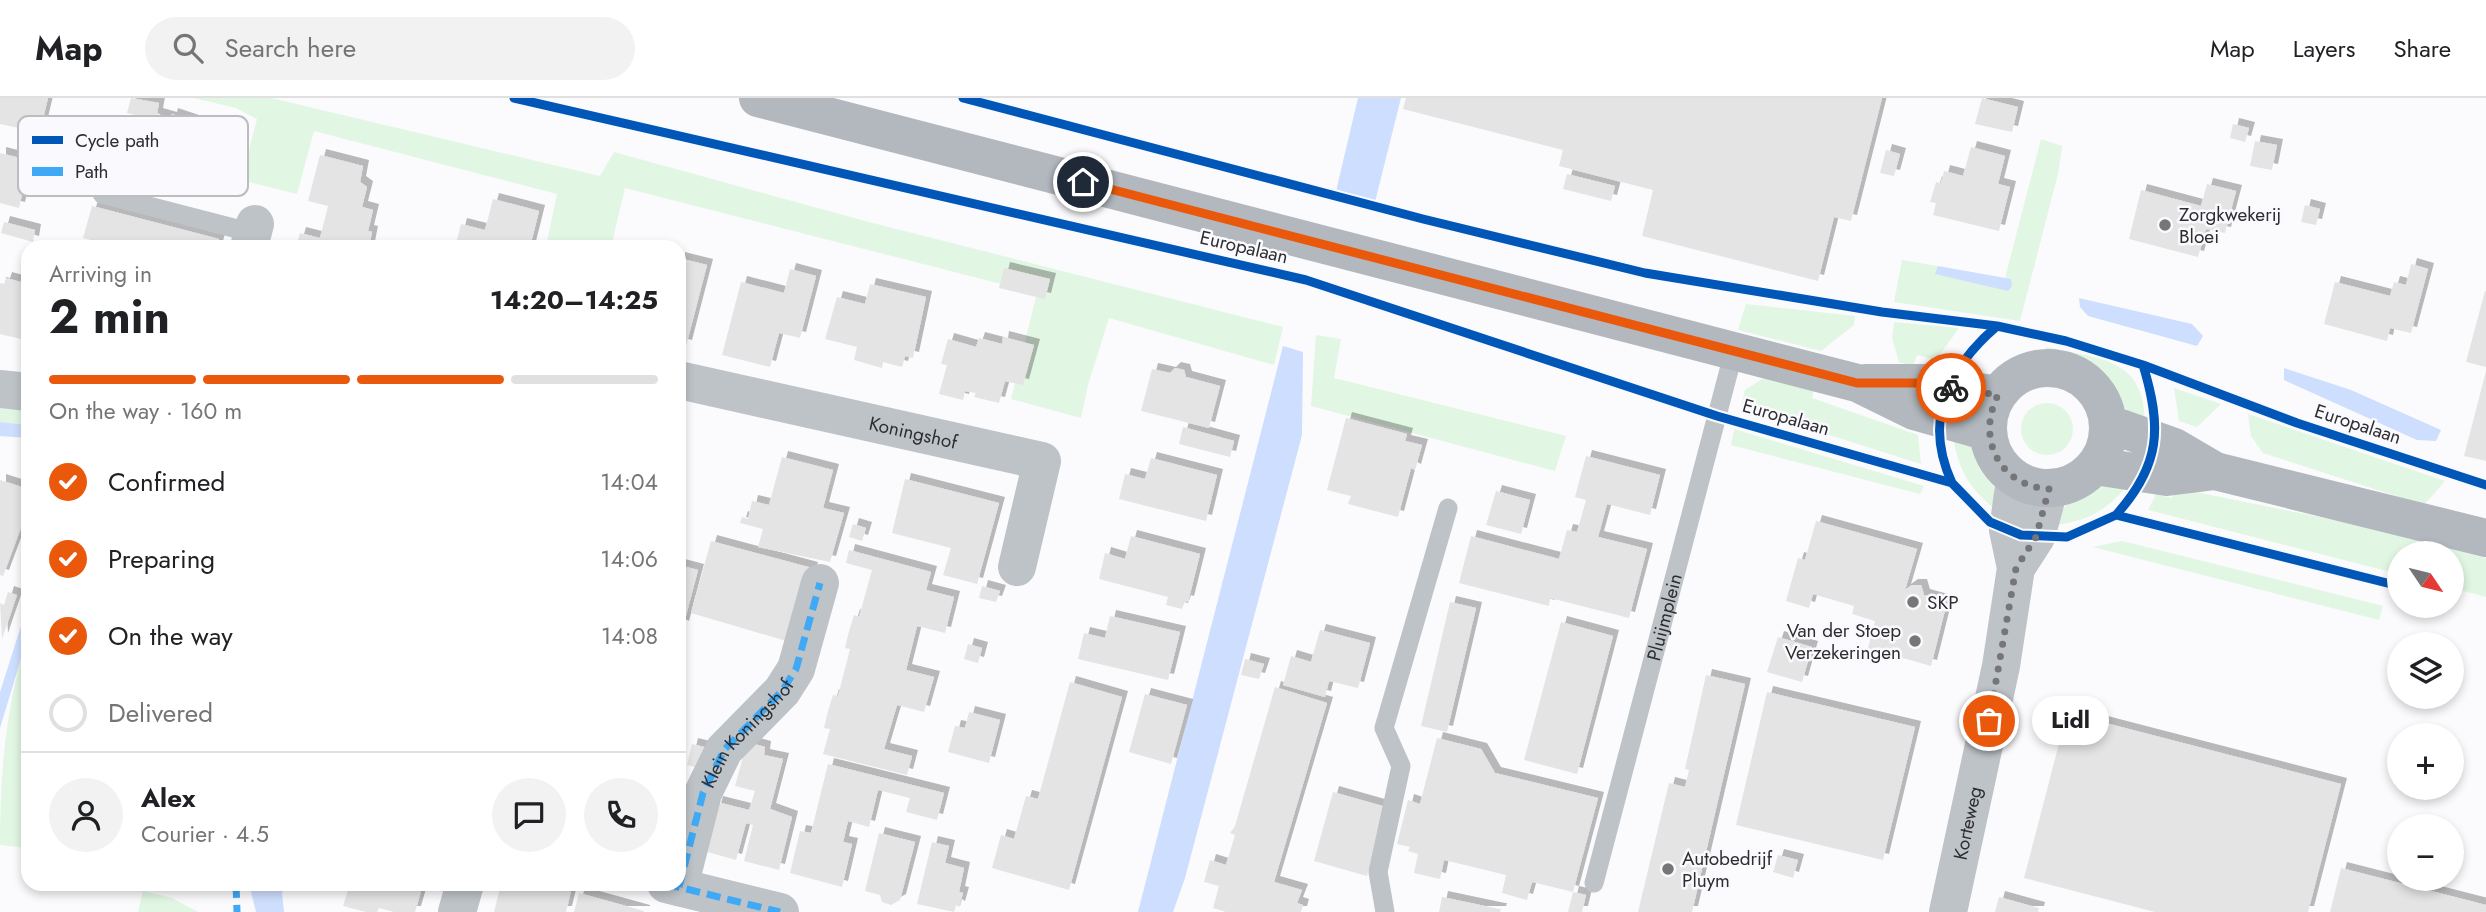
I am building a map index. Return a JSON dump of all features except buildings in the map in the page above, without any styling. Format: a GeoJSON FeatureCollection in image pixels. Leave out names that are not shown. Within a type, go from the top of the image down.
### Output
{"type":"FeatureCollection","features":[{"type":"Feature","properties":{"kind":"main road","name":"Europalaan"},"geometry":{"type":"LineString","coordinates":[[758,98],[1857,383],[1914,411],[1988,432]]}},
{"type":"Feature","properties":{"kind":"main road"},"geometry":{"type":"LineString","coordinates":[[2045,368],[2064,370],[2081,377],[2095,390],[2105,406],[2109,424],[2104,454],[2095,467],[2067,486],[2032,484],[2001,466],[1992,450],[1988,432],[1989,419],[1998,395],[2011,381],[2027,372],[2045,368]]}},
{"type":"Feature","properties":{"kind":"main road","name":"Europalaan"},"geometry":{"type":"LineString","coordinates":[[1857,383],[1923,383],[1998,395]]}},
{"type":"Feature","properties":{"kind":"main road"},"geometry":{"type":"LineString","coordinates":[[2109,424],[2174,447],[2215,471],[2486,538]]}},
{"type":"Feature","properties":{"kind":"main road"},"geometry":{"type":"LineString","coordinates":[[2095,467],[2167,477],[2215,471]]}},
{"type":"Feature","properties":{"kind":"street","name":"Koningshof"},"geometry":{"type":"LineString","coordinates":[[686,382],[1042,461],[1017,567]]}},
{"type":"Feature","properties":{"kind":"street"},"geometry":{"type":"LineString","coordinates":[[0,389],[21,391]]}},
{"type":"Feature","properties":{"kind":"street","name":"Korteweg"},"geometry":{"type":"LineString","coordinates":[[1948,912],[2001,666],[2016,568],[2008,530],[2032,484]]}},
{"type":"Feature","properties":{"kind":"street","name":"Klein Koningshof"},"geometry":{"type":"LineString","coordinates":[[686,847],[704,793],[723,750],[782,691],[796,669],[820,583]]}},
{"type":"Feature","properties":{"kind":"street"},"geometry":{"type":"LineString","coordinates":[[686,889],[780,912]]}},
{"type":"Feature","properties":{"kind":"street"},"geometry":{"type":"LineString","coordinates":[[457,912],[463,891]]}},
{"type":"Feature","properties":{"kind":"lane"},"geometry":{"type":"LineString","coordinates":[[109,196],[252,235]]}},
{"type":"Feature","properties":{"kind":"lane","name":"Pluijmplein"},"geometry":{"type":"LineString","coordinates":[[1594,883],[1734,351]]}},
{"type":"Feature","properties":{"kind":"lane"},"geometry":{"type":"LineString","coordinates":[[1385,912],[1378,872],[1401,766],[1384,728],[1448,508]]}},
{"type":"Feature","properties":{"kind":"green space"},"geometry":{"type":"Polygon","coordinates":[[[194,98],[271,98],[600,176],[614,152],[869,222],[1283,327],[1274,365],[1109,318],[1088,385],[1081,418],[1011,399],[1037,293],[625,188],[613,240],[547,240],[557,194],[314,131],[297,194],[248,182],[248,153],[257,119],[236,108],[194,98]]]}},
{"type":"Feature","properties":{"kind":"green space"},"geometry":{"type":"Polygon","coordinates":[[[2041,139],[2062,146],[2058,174],[2020,321],[1894,302],[1902,260],[1938,266],[1936,274],[2011,279],[2005,278],[2041,139]]]}},
{"type":"Feature","properties":{"kind":"green space"},"geometry":{"type":"Polygon","coordinates":[[[1746,304],[1855,316],[1854,325],[1821,351],[1738,330],[1746,304]]]}},
{"type":"Feature","properties":{"kind":"green space"},"geometry":{"type":"Polygon","coordinates":[[[1894,322],[1959,328],[1936,360],[1917,355],[1913,366],[1899,362],[1892,338],[1894,322]]]}},
{"type":"Feature","properties":{"kind":"green space"},"geometry":{"type":"Polygon","coordinates":[[[1316,335],[1341,339],[1334,378],[1566,436],[1555,471],[1311,406],[1316,335]]]}},
{"type":"Feature","properties":{"kind":"green space"},"geometry":{"type":"Polygon","coordinates":[[[2046,347],[2100,359],[2127,372],[2143,400],[2145,422],[2118,401],[2092,372],[2065,359],[2044,356],[2046,347]]]}},
{"type":"Feature","properties":{"kind":"green space"},"geometry":{"type":"Polygon","coordinates":[[[1774,377],[1814,388],[1812,398],[1918,435],[1921,464],[1741,407],[1745,390],[1762,379],[1774,377]]]}},
{"type":"Feature","properties":{"kind":"green space"},"geometry":{"type":"Polygon","coordinates":[[[2174,388],[2221,404],[2197,427],[2179,421],[2174,388]]]}},
{"type":"Feature","properties":{"kind":"green space"},"geometry":{"type":"Polygon","coordinates":[[[0,402],[21,405],[21,424],[0,422],[0,402]]]}},
{"type":"Feature","properties":{"kind":"green space"},"geometry":{"type":"Polygon","coordinates":[[[2047,403],[2057,405],[2065,411],[2071,419],[2071,439],[2065,447],[2057,453],[2047,455],[2037,453],[2029,447],[2023,439],[2021,429],[2023,419],[2029,411],[2037,405],[2047,403]]]}},
{"type":"Feature","properties":{"kind":"green space"},"geometry":{"type":"Polygon","coordinates":[[[2248,414],[2445,481],[2424,505],[2263,453],[2251,436],[2248,414]]]}},
{"type":"Feature","properties":{"kind":"green space"},"geometry":{"type":"Polygon","coordinates":[[[1734,429],[1924,486],[1920,494],[1731,445],[1734,429]]]}},
{"type":"Feature","properties":{"kind":"green space"},"geometry":{"type":"Polygon","coordinates":[[[1953,434],[1965,441],[1987,464],[1995,495],[1995,509],[1971,485],[1961,467],[1953,434]]]}},
{"type":"Feature","properties":{"kind":"green space"},"geometry":{"type":"Polygon","coordinates":[[[2130,482],[2114,500],[2097,512],[2088,517],[2055,525],[2067,504],[2076,497],[2095,487],[2130,482]]]}},
{"type":"Feature","properties":{"kind":"green space"},"geometry":{"type":"Polygon","coordinates":[[[2176,488],[2349,523],[2419,541],[2387,541],[2387,571],[2148,510],[2156,494],[2172,498],[2176,488]]]}},
{"type":"Feature","properties":{"kind":"green space"},"geometry":{"type":"Polygon","coordinates":[[[2122,541],[2383,606],[2379,620],[2093,547],[2122,541]]]}},
{"type":"Feature","properties":{"kind":"green space"},"geometry":{"type":"Polygon","coordinates":[[[2464,552],[2486,558],[2486,597],[2464,591],[2464,552]]]}},
{"type":"Feature","properties":{"kind":"green space"},"geometry":{"type":"Polygon","coordinates":[[[21,660],[21,847],[0,845],[5,741],[21,660]]]}},
{"type":"Feature","properties":{"kind":"green space"},"geometry":{"type":"Polygon","coordinates":[[[143,891],[172,898],[198,912],[138,912],[143,891]]]}},
{"type":"Feature","properties":{"kind":"water"},"geometry":{"type":"Polygon","coordinates":[[[1358,98],[1401,98],[1375,202],[1336,191],[1358,98]]]}},
{"type":"Feature","properties":{"kind":"water"},"geometry":{"type":"Polygon","coordinates":[[[1938,266],[2011,279],[2012,286],[2008,291],[1935,274],[1938,266]]]}},
{"type":"Feature","properties":{"kind":"water"},"geometry":{"type":"Polygon","coordinates":[[[2079,298],[2192,324],[2203,336],[2197,346],[2088,316],[2080,307],[2079,298]]]}},
{"type":"Feature","properties":{"kind":"water"},"geometry":{"type":"Polygon","coordinates":[[[1283,346],[1303,352],[1302,435],[1185,878],[1173,912],[1138,912],[1283,346]]]}},
{"type":"Feature","properties":{"kind":"water"},"geometry":{"type":"Polygon","coordinates":[[[2284,368],[2351,390],[2441,430],[2436,441],[2417,440],[2284,380],[2284,368]]]}},
{"type":"Feature","properties":{"kind":"water"},"geometry":{"type":"Polygon","coordinates":[[[0,422],[21,424],[21,438],[0,436],[0,422]]]}},
{"type":"Feature","properties":{"kind":"water"},"geometry":{"type":"Polygon","coordinates":[[[21,626],[21,659],[0,728],[0,692],[21,626]]]}},
{"type":"Feature","properties":{"kind":"water"},"geometry":{"type":"Polygon","coordinates":[[[251,891],[283,891],[284,912],[256,912],[251,891]]]}},
{"type":"Feature","properties":{"kind":"marked path"},"geometry":{"type":"LineString","coordinates":[[686,860],[703,793],[724,750],[782,691],[796,669],[820,583]]}},
{"type":"Feature","properties":{"kind":"marked path"},"geometry":{"type":"LineString","coordinates":[[686,889],[780,912]]}},
{"type":"Feature","properties":{"kind":"marked path"},"geometry":{"type":"LineString","coordinates":[[236,891],[237,912]]}},
{"type":"Feature","properties":{"kind":"cycle path"},"geometry":{"type":"LineString","coordinates":[[514,98],[1306,280],[1717,416],[1952,483],[1990,522],[2021,535],[2067,537],[2116,515],[2387,583]]}},
{"type":"Feature","properties":{"kind":"cycle path"},"geometry":{"type":"LineString","coordinates":[[963,98],[1423,219],[1645,273],[1882,312],[1997,326],[2066,341],[2143,365],[2297,423],[2486,485]]}},
{"type":"Feature","properties":{"kind":"cycle path"},"geometry":{"type":"LineString","coordinates":[[1952,483],[1940,438],[1940,417],[1945,397],[1965,360],[1997,326]]}},
{"type":"Feature","properties":{"kind":"cycle path"},"geometry":{"type":"LineString","coordinates":[[2116,515],[2142,479],[2154,444],[2153,408],[2143,365]]}},
{"type":"Feature","properties":{"kind":"way so far"},"geometry":{"type":"LineString","coordinates":[[1951,388],[1998,395],[1989,419],[1988,432],[1992,450],[2001,466],[2015,479],[2037,488],[2049,489],[2036,537],[2016,568],[2001,666],[1989,721]]}},
{"type":"Feature","properties":{"kind":"place","name":"Zorgkwekerij Bloei"},"geometry":{"type":"Point","coordinates":[2165,225]}},
{"type":"Feature","properties":{"kind":"place","name":"SKP"},"geometry":{"type":"Point","coordinates":[1913,602]}},
{"type":"Feature","properties":{"kind":"place","name":"Van der Stoep Verzekeringen"},"geometry":{"type":"Point","coordinates":[1915,641]}},
{"type":"Feature","properties":{"kind":"place","name":"Lidl"},"geometry":{"type":"Point","coordinates":[1989,721]}},
{"type":"Feature","properties":{"kind":"place","name":"Autobedrijf Pluym"},"geometry":{"type":"Point","coordinates":[1668,869]}},
{"type":"Feature","properties":{"kind":"route"},"geometry":{"type":"LineString","coordinates":[[1083,182],[1857,383],[1923,383],[1951,388]]}}]}
